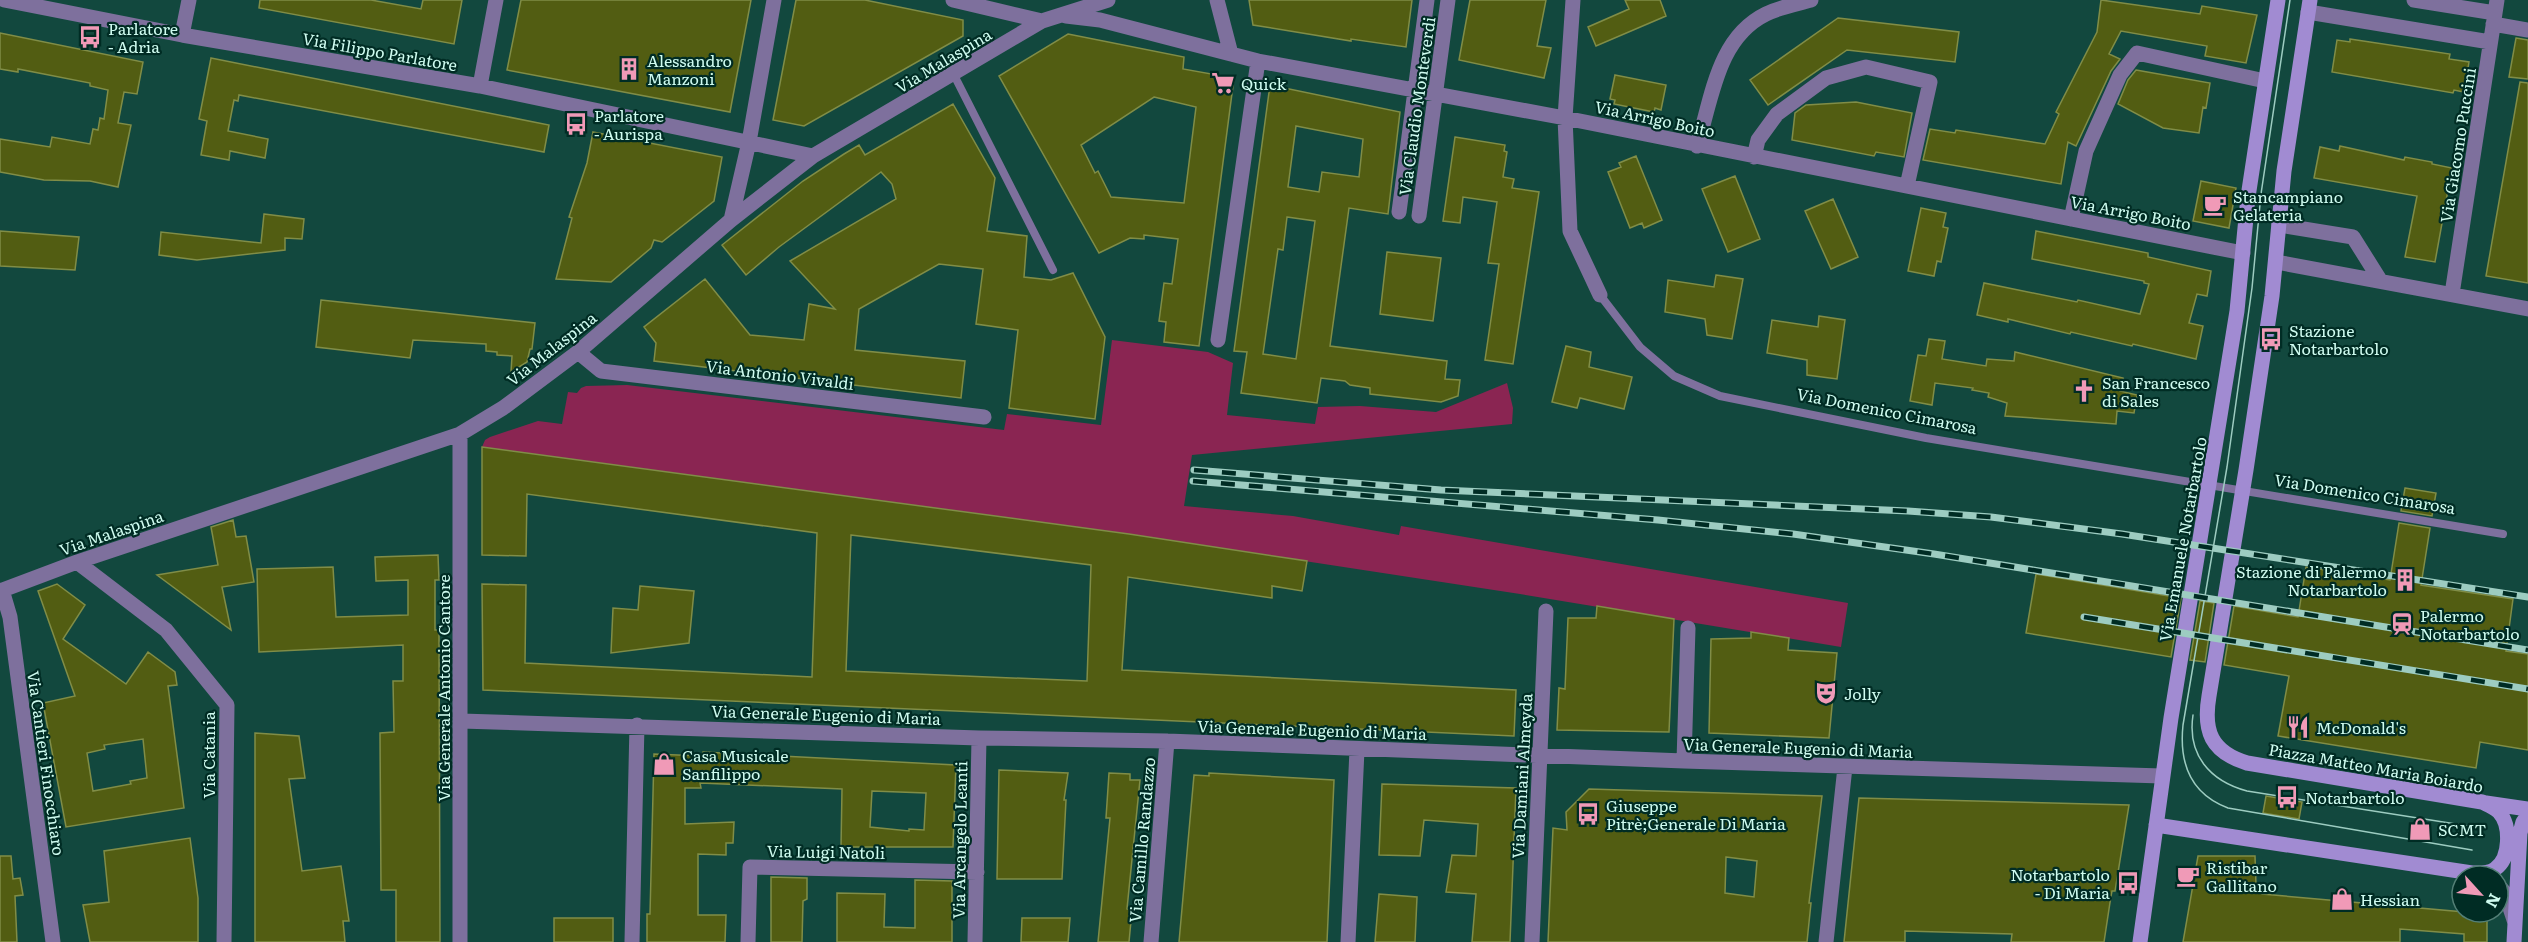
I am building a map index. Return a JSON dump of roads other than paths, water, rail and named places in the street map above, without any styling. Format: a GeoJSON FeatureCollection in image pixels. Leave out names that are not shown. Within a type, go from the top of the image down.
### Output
{"type":"FeatureCollection","features":[{"type":"Feature","properties":{"kind":"street","name":"Via Filippo Parlatore"},"geometry":{"type":"LineString","coordinates":[[4,0],[182,35],[480,86],[813,156]]}},
{"type":"Feature","properties":{"kind":"street"},"geometry":{"type":"LineString","coordinates":[[182,35],[189,0]]}},
{"type":"Feature","properties":{"kind":"street"},"geometry":{"type":"LineString","coordinates":[[480,86],[496,0]]}},
{"type":"Feature","properties":{"kind":"street"},"geometry":{"type":"LineString","coordinates":[[730,220],[749,142],[774,0]]}},
{"type":"Feature","properties":{"kind":"street"},"geometry":{"type":"LineString","coordinates":[[953,0],[995,5],[1042,21]]}},
{"type":"Feature","properties":{"kind":"street"},"geometry":{"type":"LineString","coordinates":[[1060,15],[1078,0]]}},
{"type":"Feature","properties":{"kind":"street","name":"Via Malaspina"},"geometry":{"type":"LineString","coordinates":[[1,590],[77,562],[460,434],[503,408],[578,352],[730,220],[813,156],[954,75],[1042,21],[1108,0]]}},
{"type":"Feature","properties":{"kind":"street"},"geometry":{"type":"LineString","coordinates":[[1217,0],[1231,54]]}},
{"type":"Feature","properties":{"kind":"street","name":"Via Claudio Monteverdi"},"geometry":{"type":"LineString","coordinates":[[1399,212],[1427,0]]}},
{"type":"Feature","properties":{"kind":"street","name":"Via Claudio Monteverdi"},"geometry":{"type":"LineString","coordinates":[[1419,216],[1448,0]]}},
{"type":"Feature","properties":{"kind":"street","name":"Via Domenico Cimarosa"},"geometry":{"type":"LineString","coordinates":[[1573,0],[1565,118],[1570,231],[1599,295]]}},
{"type":"Feature","properties":{"kind":"street"},"geometry":{"type":"LineString","coordinates":[[1697,146],[1720,65],[1737,35],[1766,14],[1811,0]]}},
{"type":"Feature","properties":{"kind":"street","name":"Via Emanuele Notarbartolo"},"geometry":{"type":"LineString","coordinates":[[2140,942],[2162,776],[2237,311],[2248,197],[2278,0]]}},
{"type":"Feature","properties":{"kind":"street"},"geometry":{"type":"LineString","coordinates":[[2414,0],[2495,12],[2528,30]]}},
{"type":"Feature","properties":{"kind":"street"},"geometry":{"type":"LineString","coordinates":[[2490,42],[2309,6],[2284,171],[2276,262],[2528,309]]}},
{"type":"Feature","properties":{"kind":"street","name":"Via Giacomo Puccini"},"geometry":{"type":"LineString","coordinates":[[2452,294],[2495,12]]}},
{"type":"Feature","properties":{"kind":"street","name":"Via Arrigo Boito"},"geometry":{"type":"LineString","coordinates":[[1060,15],[1100,20],[1258,61],[1565,118],[2243,253]]}},
{"type":"Feature","properties":{"kind":"street"},"geometry":{"type":"LineString","coordinates":[[2072,219],[2086,150],[2120,75],[2137,53],[2265,81]]}},
{"type":"Feature","properties":{"kind":"street"},"geometry":{"type":"LineString","coordinates":[[1218,340],[1258,61]]}},
{"type":"Feature","properties":{"kind":"street"},"geometry":{"type":"LineString","coordinates":[[1754,157],[1758,140],[1777,114],[1826,78],[1866,67],[1930,82],[1907,186]]}},
{"type":"Feature","properties":{"kind":"street"},"geometry":{"type":"LineString","coordinates":[[2280,225],[2353,237],[2380,280]]}},
{"type":"Feature","properties":{"kind":"street","name":"Piazza Matteo Maria Boiardo"},"geometry":{"type":"LineString","coordinates":[[2276,262],[2206,723],[2215,743],[2232,758],[2260,766],[2482,802],[2498,812],[2505,823],[2507,832],[2505,854],[2500,864]]}},
{"type":"Feature","properties":{"kind":"street","name":"Via Antonio Vivaldi"},"geometry":{"type":"LineString","coordinates":[[578,352],[601,371],[984,417]]}},
{"type":"Feature","properties":{"kind":"street","name":"Via Generale Antonio Cantore"},"geometry":{"type":"LineString","coordinates":[[460,434],[460,942]]}},
{"type":"Feature","properties":{"kind":"street","name":"Via Catania"},"geometry":{"type":"LineString","coordinates":[[77,562],[166,630],[227,705],[224,942]]}},
{"type":"Feature","properties":{"kind":"street","name":"Via Cantieri Finocchiaro"},"geometry":{"type":"LineString","coordinates":[[1,590],[10,617],[53,942]]}},
{"type":"Feature","properties":{"kind":"street","name":"Via Damiani Almeyda"},"geometry":{"type":"LineString","coordinates":[[1532,942],[1546,611]]}},
{"type":"Feature","properties":{"kind":"street"},"geometry":{"type":"LineString","coordinates":[[1684,761],[1688,628]]}},
{"type":"Feature","properties":{"kind":"street","name":"Via Generale Eugenio di Maria"},"geometry":{"type":"LineString","coordinates":[[461,721],[979,738],[1167,741],[1357,750],[2162,776]]}},
{"type":"Feature","properties":{"kind":"street"},"geometry":{"type":"LineString","coordinates":[[632,942],[637,725]]}},
{"type":"Feature","properties":{"kind":"street","name":"Via Arcangelo Leanti"},"geometry":{"type":"LineString","coordinates":[[975,942],[979,738]]}},
{"type":"Feature","properties":{"kind":"street","name":"Via Camillo Randazzo"},"geometry":{"type":"LineString","coordinates":[[1150,942],[1167,741]]}},
{"type":"Feature","properties":{"kind":"street"},"geometry":{"type":"LineString","coordinates":[[1348,942],[1357,750]]}},
{"type":"Feature","properties":{"kind":"street"},"geometry":{"type":"LineString","coordinates":[[1826,942],[1845,767]]}},
{"type":"Feature","properties":{"kind":"street"},"geometry":{"type":"LineString","coordinates":[[2482,802],[2528,809]]}},
{"type":"Feature","properties":{"kind":"street"},"geometry":{"type":"LineString","coordinates":[[2514,942],[2520,833],[2528,815]]}},
{"type":"Feature","properties":{"kind":"street","name":"Piazza Matteo Maria Boiardo"},"geometry":{"type":"LineString","coordinates":[[2156,825],[2450,871]]}},
{"type":"Feature","properties":{"kind":"street","name":"Via Luigi Natoli"},"geometry":{"type":"LineString","coordinates":[[748,942],[750,867],[977,872]]}},
{"type":"Feature","properties":{"kind":"street"},"geometry":{"type":"LineString","coordinates":[[2510,909],[2514,921]]}},
{"type":"Feature","properties":{"kind":"lane"},"geometry":{"type":"LineString","coordinates":[[954,75],[1053,270]]}},
{"type":"Feature","properties":{"kind":"lane","name":"Via Domenico Cimarosa"},"geometry":{"type":"LineString","coordinates":[[1599,295],[1640,347],[1674,376],[1720,396],[1926,438],[2503,534]]}},
{"type":"Feature","properties":{"kind":"tram line"},"geometry":{"type":"LineString","coordinates":[[2290,0],[2261,194],[2252,288],[2227,467],[2183,725],[2183,752],[2190,776],[2196,786],[2215,802],[2228,808],[2472,850]]}},
{"type":"Feature","properties":{"kind":"tram line"},"geometry":{"type":"LineString","coordinates":[[2193,715],[2192,729],[2198,754],[2212,773],[2234,787],[2247,791],[2475,827]]}},
{"type":"Feature","properties":{"kind":"railway"},"geometry":{"type":"LineString","coordinates":[[1194,470],[1441,490],[1908,511],[1991,517],[2122,534],[2528,597]]}},
{"type":"Feature","properties":{"kind":"railway"},"geometry":{"type":"LineString","coordinates":[[1193,481],[1658,520],[1793,534],[1934,554],[2528,650]]}},
{"type":"Feature","properties":{"kind":"railway"},"geometry":{"type":"LineString","coordinates":[[2084,617],[2528,689]]}},
{"type":"Feature","properties":{"kind":"place","name":"Parlatore - Adria"},"geometry":{"type":"Point","coordinates":[90,37]}},
{"type":"Feature","properties":{"kind":"place","name":"Alessandro Manzoni"},"geometry":{"type":"Point","coordinates":[629,69]}},
{"type":"Feature","properties":{"kind":"place","name":"Quick"},"geometry":{"type":"Point","coordinates":[1223,83]}},
{"type":"Feature","properties":{"kind":"place","name":"Parlatore - Aurispa"},"geometry":{"type":"Point","coordinates":[576,124]}},
{"type":"Feature","properties":{"kind":"place","name":"Stancampiano Gelateria"},"geometry":{"type":"Point","coordinates":[2215,205]}},
{"type":"Feature","properties":{"kind":"place","name":"Stazione Notarbartolo"},"geometry":{"type":"Point","coordinates":[2271,339]}},
{"type":"Feature","properties":{"kind":"place","name":"San Francesco di Sales"},"geometry":{"type":"Point","coordinates":[2084,391]}},
{"type":"Feature","properties":{"kind":"place","name":"Stazione di Palermo Notarbartolo"},"geometry":{"type":"Point","coordinates":[2405,580]}},
{"type":"Feature","properties":{"kind":"place","name":"Palermo Notarbartolo"},"geometry":{"type":"Point","coordinates":[2402,624]}},
{"type":"Feature","properties":{"kind":"place","name":"Jolly"},"geometry":{"type":"Point","coordinates":[1826,693]}},
{"type":"Feature","properties":{"kind":"place","name":"McDonald's"},"geometry":{"type":"Point","coordinates":[2298,727]}},
{"type":"Feature","properties":{"kind":"place","name":"Casa Musicale Sanfilippo"},"geometry":{"type":"Point","coordinates":[664,764]}},
{"type":"Feature","properties":{"kind":"place","name":"Notarbartolo"},"geometry":{"type":"Point","coordinates":[2287,797]}},
{"type":"Feature","properties":{"kind":"place","name":"Giuseppe Pitrè;Generale Di Maria"},"geometry":{"type":"Point","coordinates":[1588,814]}},
{"type":"Feature","properties":{"kind":"place","name":"SCMT"},"geometry":{"type":"Point","coordinates":[2420,829]}},
{"type":"Feature","properties":{"kind":"place","name":"Ristibar Gallitano"},"geometry":{"type":"Point","coordinates":[2188,876]}},
{"type":"Feature","properties":{"kind":"place","name":"Notarbartolo - Di Maria"},"geometry":{"type":"Point","coordinates":[2128,883]}},
{"type":"Feature","properties":{"kind":"place","name":"Hessian"},"geometry":{"type":"Point","coordinates":[2342,899]}}]}
